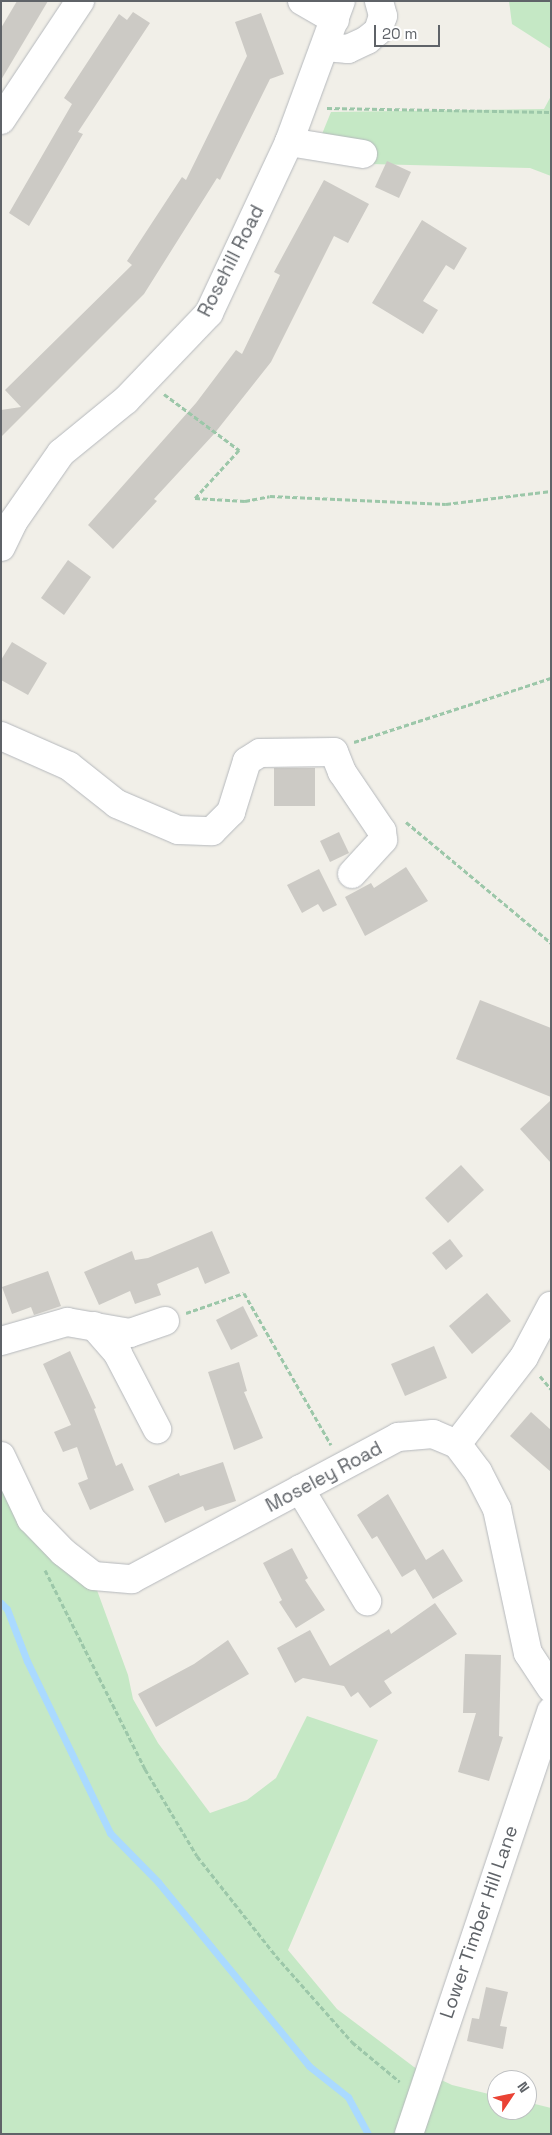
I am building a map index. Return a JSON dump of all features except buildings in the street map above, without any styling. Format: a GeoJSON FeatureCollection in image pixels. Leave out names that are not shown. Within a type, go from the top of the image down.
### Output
{"type":"FeatureCollection","features":[{"type":"Feature","properties":{"kind":"street"},"geometry":{"type":"LineString","coordinates":[[1,120],[80,1]]}},
{"type":"Feature","properties":{"kind":"street"},"geometry":{"type":"LineString","coordinates":[[302,1],[338,11]]}},
{"type":"Feature","properties":{"kind":"street"},"geometry":{"type":"LineString","coordinates":[[325,47],[348,49],[367,40],[378,31],[383,16],[379,1]]}},
{"type":"Feature","properties":{"kind":"street","name":"Rosehill Road"},"geometry":{"type":"LineString","coordinates":[[1,547],[7,517],[61,454],[126,400],[209,313],[289,142],[338,11]]}},
{"type":"Feature","properties":{"kind":"street"},"geometry":{"type":"LineString","coordinates":[[289,142],[363,154]]}},
{"type":"Feature","properties":{"kind":"street"},"geometry":{"type":"LineString","coordinates":[[1,736],[69,766],[117,804],[178,830],[212,832],[231,812],[246,761],[260,753],[334,752],[347,781],[382,832],[383,840],[352,874]]}},
{"type":"Feature","properties":{"kind":"street"},"geometry":{"type":"LineString","coordinates":[[551,1306],[524,1358],[457,1444],[478,1472],[497,1509],[528,1653],[551,1688]]}},
{"type":"Feature","properties":{"kind":"street"},"geometry":{"type":"LineString","coordinates":[[1,1341],[68,1322],[130,1333],[165,1321]]}},
{"type":"Feature","properties":{"kind":"street"},"geometry":{"type":"LineString","coordinates":[[94,1326],[118,1354],[157,1429]]}},
{"type":"Feature","properties":{"kind":"street","name":"Moseley Road"},"geometry":{"type":"LineString","coordinates":[[1,1456],[31,1519],[49,1537],[94,1576],[132,1579],[218,1536],[300,1489],[398,1437],[433,1434],[457,1444]]}},
{"type":"Feature","properties":{"kind":"street"},"geometry":{"type":"LineString","coordinates":[[300,1489],[367,1602]]}},
{"type":"Feature","properties":{"kind":"street","name":"Lower Timber Hill Lane"},"geometry":{"type":"LineString","coordinates":[[409,2134],[551,1711]]}},
{"type":"Feature","properties":{"kind":"path"},"geometry":{"type":"LineString","coordinates":[[302,108],[551,112]]}},
{"type":"Feature","properties":{"kind":"path"},"geometry":{"type":"LineString","coordinates":[[145,380],[239,450],[195,498],[244,501],[270,496],[446,504],[551,491]]}},
{"type":"Feature","properties":{"kind":"path"},"geometry":{"type":"LineString","coordinates":[[334,752],[366,735],[551,678]]}},
{"type":"Feature","properties":{"kind":"path"},"geometry":{"type":"LineString","coordinates":[[404,821],[551,943]]}},
{"type":"Feature","properties":{"kind":"path"},"geometry":{"type":"LineString","coordinates":[[165,1321],[244,1293],[343,1466]]}},
{"type":"Feature","properties":{"kind":"path"},"geometry":{"type":"LineString","coordinates":[[49,1537],[45,1569],[146,1769],[197,1856],[276,1956],[352,2042],[399,2082],[422,2096]]}},
{"type":"Feature","properties":{"kind":"green space"},"geometry":{"type":"Polygon","coordinates":[[[509,1],[551,1],[551,49],[512,24],[509,1]]]}},
{"type":"Feature","properties":{"kind":"green space"},"geometry":{"type":"Polygon","coordinates":[[[551,96],[551,176],[530,168],[370,164],[322,134],[331,112],[544,109],[551,96]]]}},
{"type":"Feature","properties":{"kind":"green space"},"geometry":{"type":"Polygon","coordinates":[[[1,1482],[94,1582],[128,1675],[133,1699],[158,1743],[210,1813],[247,1800],[276,1778],[307,1716],[378,1740],[288,1950],[337,2009],[414,2067],[452,2085],[487,2094],[487,2120],[537,2120],[537,2104],[551,2108],[551,2134],[1,2134],[1,1482]]]}},
{"type":"Feature","properties":{"kind":"waterway"},"geometry":{"type":"LineString","coordinates":[[1,1603],[7,1609],[27,1661],[110,1833],[158,1882],[309,2066],[348,2097],[368,2134]]}}]}
